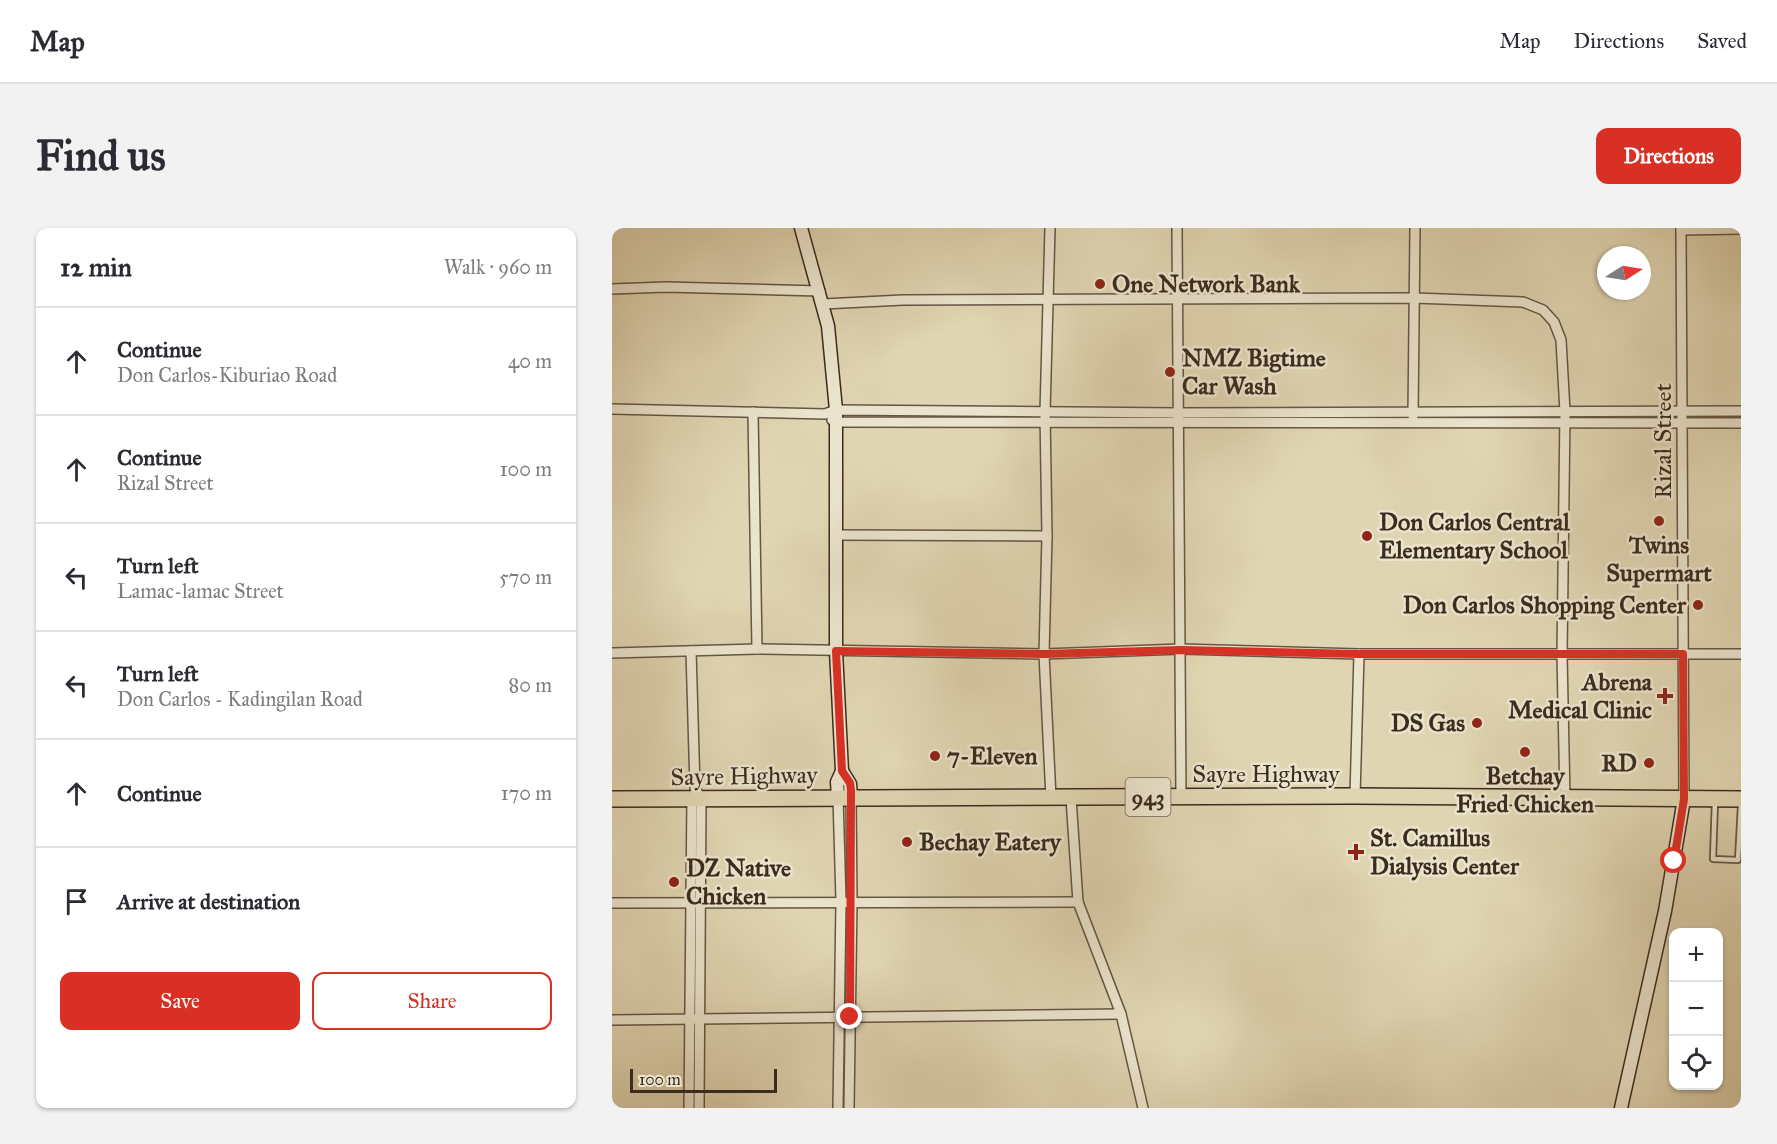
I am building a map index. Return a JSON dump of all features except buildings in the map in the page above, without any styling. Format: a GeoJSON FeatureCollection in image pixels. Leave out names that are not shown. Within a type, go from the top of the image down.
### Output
{"type":"FeatureCollection","features":[{"type":"Feature","properties":{"kind":"highway","name":"Sayre Highway"},"geometry":{"type":"LineString","coordinates":[[612,798],[696,795],[1741,799]]}},
{"type":"Feature","properties":{"kind":"main road"},"geometry":{"type":"LineString","coordinates":[[801,228],[828,326],[837,535],[836,651],[842,771],[837,782],[844,797]]}},
{"type":"Feature","properties":{"kind":"main road"},"geometry":{"type":"LineString","coordinates":[[1621,1108],[1665,911],[1684,799]]}},
{"type":"Feature","properties":{"kind":"street"},"geometry":{"type":"LineString","coordinates":[[1050,228],[1045,412],[1047,536],[1044,654],[1051,798]]}},
{"type":"Feature","properties":{"kind":"street"},"geometry":{"type":"LineString","coordinates":[[1178,228],[1177,425],[1181,796]]}},
{"type":"Feature","properties":{"kind":"street"},"geometry":{"type":"LineString","coordinates":[[1413,424],[1414,228]]}},
{"type":"Feature","properties":{"kind":"street"},"geometry":{"type":"LineString","coordinates":[[1681,229],[1741,229]]}},
{"type":"Feature","properties":{"kind":"street","name":"Rizal Street"},"geometry":{"type":"LineString","coordinates":[[1681,229],[1684,799]]}},
{"type":"Feature","properties":{"kind":"street"},"geometry":{"type":"LineString","coordinates":[[612,289],[666,287],[820,291]]}},
{"type":"Feature","properties":{"kind":"street"},"geometry":{"type":"LineString","coordinates":[[823,304],[903,300],[1415,298],[1523,302],[1543,310],[1554,322],[1561,340],[1565,412],[1563,655],[1565,799]]}},
{"type":"Feature","properties":{"kind":"street"},"geometry":{"type":"LineString","coordinates":[[612,410],[1177,425],[1741,423]]}},
{"type":"Feature","properties":{"kind":"street"},"geometry":{"type":"LineString","coordinates":[[832,416],[1045,412],[1741,411]]}},
{"type":"Feature","properties":{"kind":"street"},"geometry":{"type":"LineString","coordinates":[[753,412],[757,649]]}},
{"type":"Feature","properties":{"kind":"street"},"geometry":{"type":"LineString","coordinates":[[837,535],[1047,536]]}},
{"type":"Feature","properties":{"kind":"street"},"geometry":{"type":"LineString","coordinates":[[612,653],[757,649],[1044,654],[1181,650],[1359,654],[1741,654]]}},
{"type":"Feature","properties":{"kind":"street"},"geometry":{"type":"LineString","coordinates":[[691,651],[696,795],[694,903],[699,1108]]}},
{"type":"Feature","properties":{"kind":"street"},"geometry":{"type":"LineString","coordinates":[[1355,796],[1359,654]]}},
{"type":"Feature","properties":{"kind":"street"},"geometry":{"type":"LineString","coordinates":[[838,1108],[840,901],[844,797]]}},
{"type":"Feature","properties":{"kind":"street"},"geometry":{"type":"LineString","coordinates":[[844,797],[852,901],[849,1108]]}},
{"type":"Feature","properties":{"kind":"street"},"geometry":{"type":"LineString","coordinates":[[1071,798],[1078,902],[1121,1014],[1143,1108]]}},
{"type":"Feature","properties":{"kind":"street"},"geometry":{"type":"LineString","coordinates":[[612,903],[1078,902]]}},
{"type":"Feature","properties":{"kind":"street"},"geometry":{"type":"LineString","coordinates":[[612,1020],[1121,1014]]}},
{"type":"Feature","properties":{"kind":"street"},"geometry":{"type":"LineString","coordinates":[[689,1108],[696,1020]]}},
{"type":"Feature","properties":{"kind":"lane"},"geometry":{"type":"LineString","coordinates":[[1715,799],[1713,859],[1738,860],[1741,805]]}},
{"type":"Feature","properties":{"kind":"place","name":"One Network Bank"},"geometry":{"type":"Point","coordinates":[1100,284]}},
{"type":"Feature","properties":{"kind":"place","name":"NMZ Bigtime Car Wash"},"geometry":{"type":"Point","coordinates":[1170,372]}},
{"type":"Feature","properties":{"kind":"place","name":"Twins Supermart"},"geometry":{"type":"Point","coordinates":[1659,521]}},
{"type":"Feature","properties":{"kind":"place","name":"Don Carlos Central Elementary School"},"geometry":{"type":"Point","coordinates":[1367,536]}},
{"type":"Feature","properties":{"kind":"place","name":"Don Carlos Shopping Center"},"geometry":{"type":"Point","coordinates":[1698,605]}},
{"type":"Feature","properties":{"kind":"place","name":"Abrena Medical Clinic"},"geometry":{"type":"Point","coordinates":[1665,696]}},
{"type":"Feature","properties":{"kind":"place","name":"DS Gas"},"geometry":{"type":"Point","coordinates":[1477,723]}},
{"type":"Feature","properties":{"kind":"place","name":"Betchay Fried Chicken"},"geometry":{"type":"Point","coordinates":[1525,752]}},
{"type":"Feature","properties":{"kind":"place","name":"7-Eleven"},"geometry":{"type":"Point","coordinates":[935,756]}},
{"type":"Feature","properties":{"kind":"place","name":"RD"},"geometry":{"type":"Point","coordinates":[1649,763]}},
{"type":"Feature","properties":{"kind":"place","name":"Bechay Eatery"},"geometry":{"type":"Point","coordinates":[907,842]}},
{"type":"Feature","properties":{"kind":"place","name":"St. Camillus Dialysis Center"},"geometry":{"type":"Point","coordinates":[1356,852]}},
{"type":"Feature","properties":{"kind":"place","name":"DZ Native Chicken"},"geometry":{"type":"Point","coordinates":[674,882]}},
{"type":"Feature","properties":{"kind":"route"},"geometry":{"type":"LineString","coordinates":[[850,1017],[851,790],[848,778],[842,771],[836,651],[1044,654],[1181,650],[1359,654],[1683,654],[1684,799],[1674,861]]}}]}
